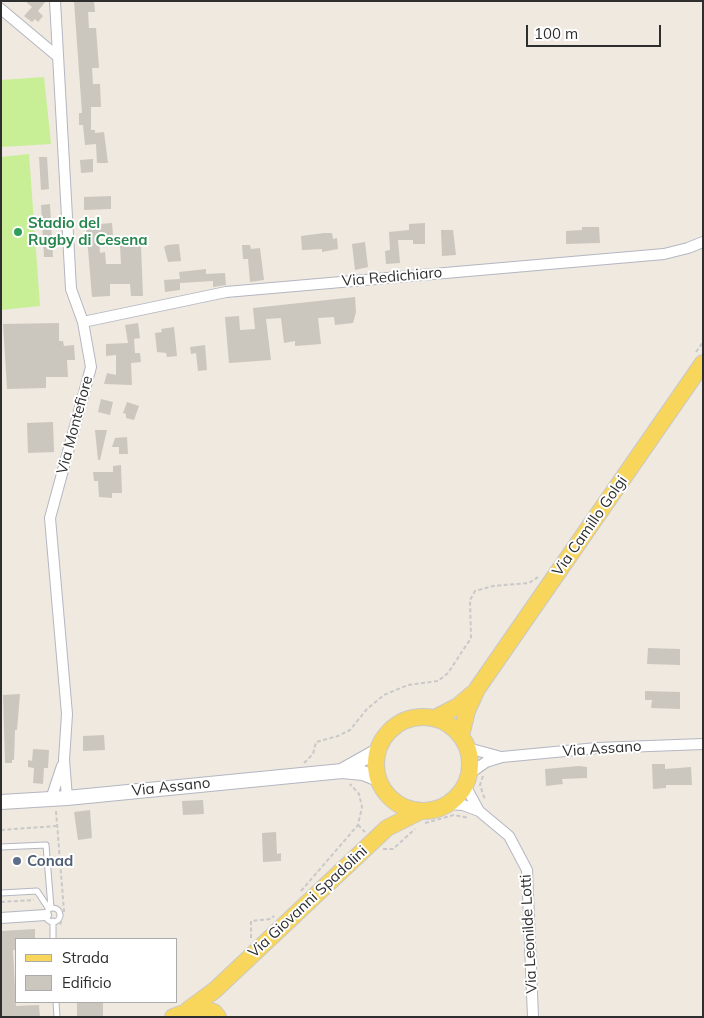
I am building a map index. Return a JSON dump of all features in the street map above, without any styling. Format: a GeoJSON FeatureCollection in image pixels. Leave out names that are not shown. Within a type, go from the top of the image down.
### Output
{"type":"FeatureCollection","features":[{"type":"Feature","properties":{"kind":"main road","name":"Via Camillo Golgi"},"geometry":{"type":"LineString","coordinates":[[464,742],[467,711],[477,689],[699,359]]}},
{"type":"Feature","properties":{"kind":"main road","name":"Via Camillo Golgi"},"geometry":{"type":"LineString","coordinates":[[435,718],[458,706],[477,689]]}},
{"type":"Feature","properties":{"kind":"main road"},"geometry":{"type":"LineString","coordinates":[[414,717],[435,718],[450,725],[464,742],[473,777],[448,804],[435,809],[421,811],[404,807],[389,796],[378,779],[377,751],[384,737],[395,726],[414,717]]}},
{"type":"Feature","properties":{"kind":"main road","name":"Via Assano"},"geometry":{"type":"LineString","coordinates":[[344,777],[377,751]]}},
{"type":"Feature","properties":{"kind":"main road","name":"Via Assano"},"geometry":{"type":"LineString","coordinates":[[1,802],[67,798],[304,774],[344,777],[363,773],[378,779]]}},
{"type":"Feature","properties":{"kind":"main road"},"geometry":{"type":"LineString","coordinates":[[387,828],[389,796]]}},
{"type":"Feature","properties":{"kind":"main road","name":"Via Giovanni Spadolini"},"geometry":{"type":"LineString","coordinates":[[173,1017],[202,1001],[387,828],[421,811]]}},
{"type":"Feature","properties":{"kind":"main road","name":"Via Giovanni Spadolini"},"geometry":{"type":"LineString","coordinates":[[219,1017],[220,996],[230,976]]}},
{"type":"Feature","properties":{"kind":"main road"},"geometry":{"type":"LineString","coordinates":[[188,1010],[206,1009],[214,1012],[219,1017]]}},
{"type":"Feature","properties":{"kind":"street","name":"Via Montefiore"},"geometry":{"type":"LineString","coordinates":[[55,1],[71,289],[83,322],[91,367],[50,518],[67,714],[64,760],[67,798]]}},
{"type":"Feature","properties":{"kind":"street"},"geometry":{"type":"LineString","coordinates":[[1,9],[57,56]]}},
{"type":"Feature","properties":{"kind":"street","name":"Via Redichiaro"},"geometry":{"type":"LineString","coordinates":[[83,322],[226,292],[664,254],[703,242]]}},
{"type":"Feature","properties":{"kind":"street","name":"Via Assano"},"geometry":{"type":"LineString","coordinates":[[464,742],[502,757]]}},
{"type":"Feature","properties":{"kind":"street","name":"Via Assano"},"geometry":{"type":"LineString","coordinates":[[473,777],[486,762],[502,757],[597,748],[703,744]]}},
{"type":"Feature","properties":{"kind":"street","name":"Via Montefiore"},"geometry":{"type":"LineString","coordinates":[[51,799],[64,760]]}},
{"type":"Feature","properties":{"kind":"street","name":"Via Leonilde Lotti"},"geometry":{"type":"LineString","coordinates":[[473,777],[478,811]]}},
{"type":"Feature","properties":{"kind":"street","name":"Via Leonilde Lotti"},"geometry":{"type":"LineString","coordinates":[[448,804],[463,805],[478,811],[509,836],[528,870],[533,1017]]}},
{"type":"Feature","properties":{"kind":"street"},"geometry":{"type":"LineString","coordinates":[[1,918],[50,913]]}},
{"type":"Feature","properties":{"kind":"lane"},"geometry":{"type":"LineString","coordinates":[[1,847],[46,845],[53,938]]}},
{"type":"Feature","properties":{"kind":"lane"},"geometry":{"type":"LineString","coordinates":[[1,893],[37,891],[50,913]]}},
{"type":"Feature","properties":{"kind":"lane"},"geometry":{"type":"LineString","coordinates":[[56,1003],[57,1017]]}},
{"type":"Feature","properties":{"kind":"path"},"geometry":{"type":"LineString","coordinates":[[699,359],[703,342]]}},
{"type":"Feature","properties":{"kind":"path"},"geometry":{"type":"LineString","coordinates":[[304,774],[304,764],[314,754],[316,742],[338,736],[350,730],[367,709],[384,695],[408,685],[438,681],[448,673],[471,638],[470,600],[475,591],[488,586],[529,584],[542,574]]}},
{"type":"Feature","properties":{"kind":"path"},"geometry":{"type":"LineString","coordinates":[[295,896],[358,825],[362,807],[359,794],[344,777]]}},
{"type":"Feature","properties":{"kind":"path"},"geometry":{"type":"LineString","coordinates":[[358,825],[384,850],[390,850],[418,825],[454,815],[469,818],[478,811],[485,800],[480,785],[473,777]]}},
{"type":"Feature","properties":{"kind":"path"},"geometry":{"type":"LineString","coordinates":[[51,799],[56,808],[64,911],[59,933]]}},
{"type":"Feature","properties":{"kind":"path"},"geometry":{"type":"LineString","coordinates":[[1,830],[56,826]]}},
{"type":"Feature","properties":{"kind":"path"},"geometry":{"type":"LineString","coordinates":[[50,900],[62,899]]}},
{"type":"Feature","properties":{"kind":"path"},"geometry":{"type":"LineString","coordinates":[[1,902],[43,900]]}},
{"type":"Feature","properties":{"kind":"path"},"geometry":{"type":"LineString","coordinates":[[249,941],[252,935],[251,921],[271,919],[277,913]]}},
{"type":"Feature","properties":{"kind":"green space"},"geometry":{"type":"Polygon","coordinates":[[[44,77],[51,144],[1,147],[1,80],[44,77]]]}},
{"type":"Feature","properties":{"kind":"green space","name":"Stadio del Rugby di Cesena"},"geometry":{"type":"Polygon","coordinates":[[[29,154],[40,306],[1,310],[1,157],[29,154]]]}},
{"type":"Feature","properties":{"kind":"building"},"geometry":{"type":"Polygon","coordinates":[[[25,1],[46,1],[38,11],[43,16],[38,22],[35,19],[32,22],[24,16],[32,7],[25,1]]]}},
{"type":"Feature","properties":{"kind":"building"},"geometry":{"type":"Polygon","coordinates":[[[74,1],[94,1],[95,12],[88,12],[89,28],[96,28],[99,68],[92,68],[93,84],[100,84],[101,107],[91,107],[91,130],[95,130],[95,133],[104,132],[108,163],[97,163],[96,144],[85,145],[83,125],[79,125],[79,113],[82,113],[74,1]]]}},
{"type":"Feature","properties":{"kind":"building"},"geometry":{"type":"Polygon","coordinates":[[[39,157],[47,157],[49,189],[41,190],[39,157]]]}},
{"type":"Feature","properties":{"kind":"building"},"geometry":{"type":"Polygon","coordinates":[[[93,159],[93,172],[81,173],[80,160],[93,159]]]}},
{"type":"Feature","properties":{"kind":"building"},"geometry":{"type":"Polygon","coordinates":[[[111,196],[111,209],[84,210],[84,197],[111,196]]]}},
{"type":"Feature","properties":{"kind":"building"},"geometry":{"type":"Polygon","coordinates":[[[50,204],[53,257],[44,257],[41,205],[50,204]]]}},
{"type":"Feature","properties":{"kind":"building"},"geometry":{"type":"Polygon","coordinates":[[[112,223],[113,235],[99,237],[100,253],[105,252],[106,264],[121,264],[120,246],[141,245],[143,296],[131,296],[130,284],[110,284],[110,296],[92,297],[86,225],[112,223]]]}},
{"type":"Feature","properties":{"kind":"building"},"geometry":{"type":"Polygon","coordinates":[[[425,223],[425,244],[413,244],[413,240],[398,240],[400,263],[386,264],[385,251],[390,250],[389,232],[409,230],[409,224],[425,223]]]}},
{"type":"Feature","properties":{"kind":"building"},"geometry":{"type":"Polygon","coordinates":[[[582,227],[599,227],[600,243],[566,244],[566,231],[582,230],[582,227]]]}},
{"type":"Feature","properties":{"kind":"building"},"geometry":{"type":"Polygon","coordinates":[[[441,230],[453,230],[456,255],[442,256],[441,230]]]}},
{"type":"Feature","properties":{"kind":"building"},"geometry":{"type":"Polygon","coordinates":[[[332,233],[333,239],[337,238],[338,249],[322,252],[322,249],[302,250],[301,236],[332,233]]]}},
{"type":"Feature","properties":{"kind":"building"},"geometry":{"type":"Polygon","coordinates":[[[365,242],[368,267],[355,270],[352,244],[365,242]]]}},
{"type":"Feature","properties":{"kind":"building"},"geometry":{"type":"Polygon","coordinates":[[[179,244],[181,261],[168,262],[164,247],[179,244]]]}},
{"type":"Feature","properties":{"kind":"building"},"geometry":{"type":"Polygon","coordinates":[[[242,245],[250,245],[251,249],[260,248],[264,280],[250,282],[248,259],[243,259],[242,245]]]}},
{"type":"Feature","properties":{"kind":"building"},"geometry":{"type":"Polygon","coordinates":[[[206,269],[206,274],[225,273],[226,285],[213,287],[213,281],[180,283],[180,290],[165,292],[164,280],[180,279],[179,272],[206,269]]]}},
{"type":"Feature","properties":{"kind":"building"},"geometry":{"type":"Polygon","coordinates":[[[355,297],[356,312],[353,323],[335,325],[334,317],[318,318],[321,344],[295,346],[295,341],[284,343],[281,318],[266,319],[271,360],[229,363],[225,317],[239,316],[240,330],[255,329],[253,308],[355,297]]]}},
{"type":"Feature","properties":{"kind":"building"},"geometry":{"type":"Polygon","coordinates":[[[59,323],[59,341],[63,341],[64,346],[74,345],[75,360],[67,360],[68,377],[46,377],[46,388],[7,389],[3,324],[59,323]]]}},
{"type":"Feature","properties":{"kind":"building"},"geometry":{"type":"Polygon","coordinates":[[[138,323],[140,338],[134,339],[135,353],[140,353],[141,362],[131,363],[132,385],[104,384],[107,373],[116,375],[116,355],[106,356],[106,344],[128,343],[125,325],[138,323]]]}},
{"type":"Feature","properties":{"kind":"building"},"geometry":{"type":"Polygon","coordinates":[[[174,327],[177,356],[167,357],[166,353],[157,352],[155,333],[162,332],[161,329],[174,327]]]}},
{"type":"Feature","properties":{"kind":"building"},"geometry":{"type":"Polygon","coordinates":[[[205,345],[207,370],[198,371],[196,353],[191,354],[190,347],[205,345]]]}},
{"type":"Feature","properties":{"kind":"building"},"geometry":{"type":"Polygon","coordinates":[[[101,399],[113,402],[110,415],[98,412],[101,399]]]}},
{"type":"Feature","properties":{"kind":"building"},"geometry":{"type":"Polygon","coordinates":[[[127,402],[139,406],[134,420],[126,418],[126,414],[123,413],[127,402]]]}},
{"type":"Feature","properties":{"kind":"building"},"geometry":{"type":"Polygon","coordinates":[[[53,422],[54,452],[28,453],[27,423],[53,422]]]}},
{"type":"Feature","properties":{"kind":"building"},"geometry":{"type":"Polygon","coordinates":[[[95,430],[107,430],[100,460],[98,460],[95,430]]]}},
{"type":"Feature","properties":{"kind":"building"},"geometry":{"type":"Polygon","coordinates":[[[127,437],[128,454],[119,454],[119,447],[112,447],[115,438],[127,437]]]}},
{"type":"Feature","properties":{"kind":"building"},"geometry":{"type":"Polygon","coordinates":[[[121,465],[122,493],[112,493],[112,498],[99,497],[98,481],[94,481],[93,472],[113,472],[113,466],[121,465]]]}},
{"type":"Feature","properties":{"kind":"building"},"geometry":{"type":"Polygon","coordinates":[[[648,648],[680,649],[680,665],[647,664],[648,648]]]}},
{"type":"Feature","properties":{"kind":"building"},"geometry":{"type":"Polygon","coordinates":[[[645,691],[680,692],[680,709],[651,708],[652,700],[645,700],[645,691]]]}},
{"type":"Feature","properties":{"kind":"building"},"geometry":{"type":"Polygon","coordinates":[[[20,694],[17,730],[15,730],[14,760],[12,760],[12,763],[5,763],[3,695],[20,694]]]}},
{"type":"Feature","properties":{"kind":"building"},"geometry":{"type":"Polygon","coordinates":[[[104,735],[105,750],[83,751],[83,736],[104,735]]]}},
{"type":"Feature","properties":{"kind":"building"},"geometry":{"type":"Polygon","coordinates":[[[33,749],[49,750],[48,768],[44,768],[43,784],[33,783],[34,768],[28,767],[28,760],[32,761],[33,749]]]}},
{"type":"Feature","properties":{"kind":"building"},"geometry":{"type":"Polygon","coordinates":[[[652,764],[665,764],[665,769],[691,767],[692,785],[666,785],[666,788],[653,789],[652,764]]]}},
{"type":"Feature","properties":{"kind":"building"},"geometry":{"type":"Polygon","coordinates":[[[587,767],[587,778],[562,779],[563,784],[546,786],[545,769],[587,767]]]}},
{"type":"Feature","properties":{"kind":"building"},"geometry":{"type":"Polygon","coordinates":[[[203,800],[204,814],[183,815],[182,801],[203,800]]]}},
{"type":"Feature","properties":{"kind":"building"},"geometry":{"type":"Polygon","coordinates":[[[90,810],[92,838],[78,840],[74,812],[90,810]]]}},
{"type":"Feature","properties":{"kind":"building"},"geometry":{"type":"Polygon","coordinates":[[[276,832],[277,854],[281,853],[281,861],[263,862],[262,833],[276,832]]]}},
{"type":"Feature","properties":{"kind":"building"},"geometry":{"type":"Polygon","coordinates":[[[35,929],[35,938],[15,938],[15,950],[13,950],[15,1003],[16,1006],[39,1005],[40,1017],[1,1017],[1,931],[35,929]]]}},
{"type":"Feature","properties":{"kind":"building"},"geometry":{"type":"Polygon","coordinates":[[[77,1003],[103,1003],[103,1017],[77,1017],[77,1003]]]}},
{"type":"Feature","properties":{"kind":"place","name":"Stadio del Rugby di Cesena"},"geometry":{"type":"Point","coordinates":[18,232]}},
{"type":"Feature","properties":{"kind":"place","name":"Conad"},"geometry":{"type":"Point","coordinates":[17,861]}}]}
